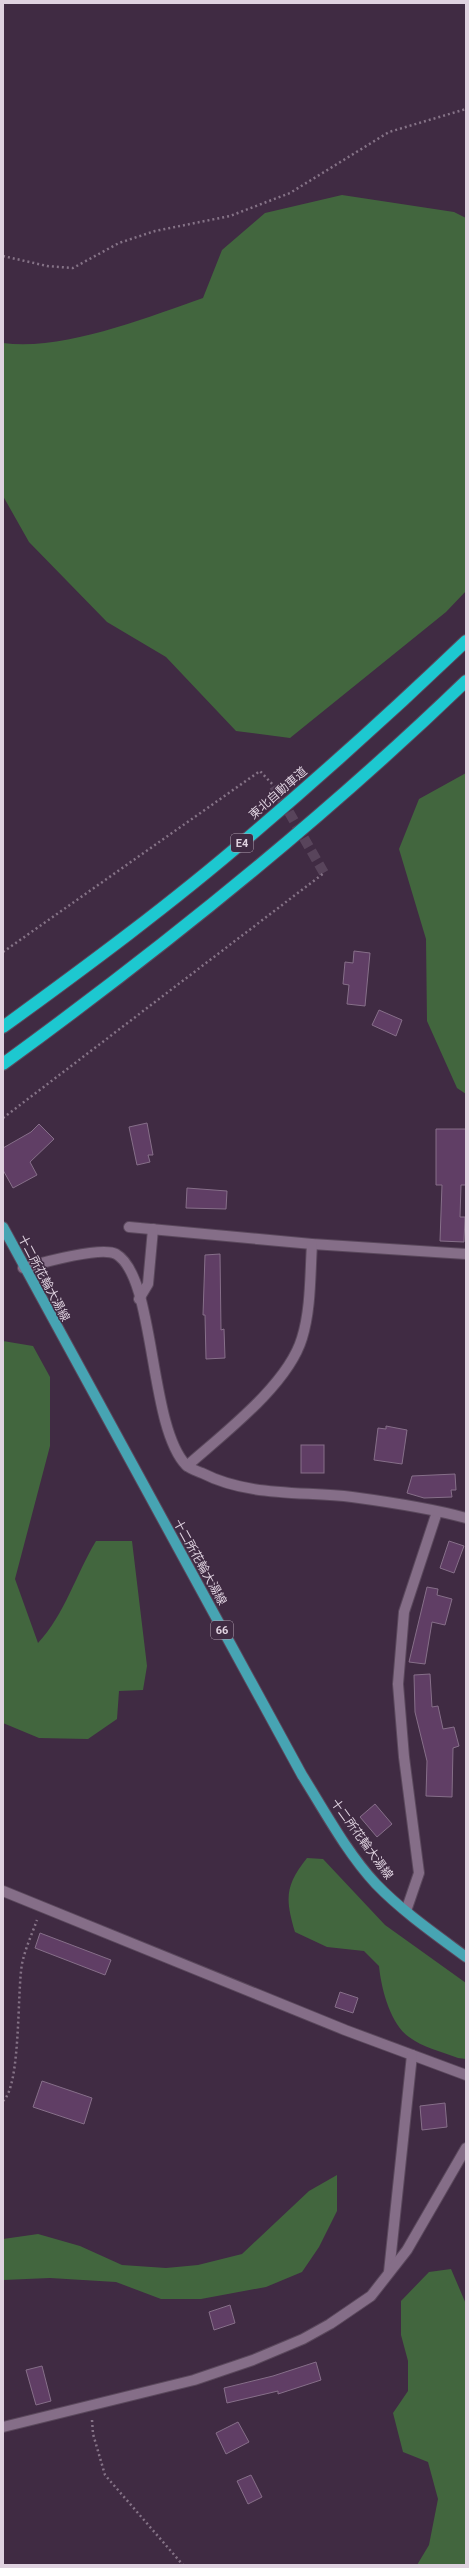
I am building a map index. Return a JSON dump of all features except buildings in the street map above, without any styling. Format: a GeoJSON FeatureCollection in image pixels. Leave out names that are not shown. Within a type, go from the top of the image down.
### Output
{"type":"FeatureCollection","features":[{"type":"Feature","properties":{"kind":"highway","name":"東北自動車道"},"geometry":{"type":"LineString","coordinates":[[3,1027],[86,966],[250,837],[400,704],[466,641]]}},
{"type":"Feature","properties":{"kind":"highway","name":"E4"},"geometry":{"type":"LineString","coordinates":[[3,1064],[97,995],[268,860],[420,726],[466,681]]}},
{"type":"Feature","properties":{"kind":"main road","name":"十二所花輪大湯線"},"geometry":{"type":"LineString","coordinates":[[3,1227],[23,1268],[302,1775],[338,1833],[376,1883],[406,1911],[466,1956]]}},
{"type":"Feature","properties":{"kind":"street"},"geometry":{"type":"LineString","coordinates":[[129,1227],[312,1244],[466,1254]]}},
{"type":"Feature","properties":{"kind":"street"},"geometry":{"type":"LineString","coordinates":[[139,1299],[148,1284],[153,1229]]}},
{"type":"Feature","properties":{"kind":"street"},"geometry":{"type":"LineString","coordinates":[[187,1466],[256,1405],[286,1369],[302,1339],[307,1310],[312,1244]]}},
{"type":"Feature","properties":{"kind":"street"},"geometry":{"type":"LineString","coordinates":[[23,1268],[58,1259],[94,1253],[115,1254],[129,1267],[139,1299],[170,1440],[187,1466],[215,1480],[247,1488],[306,1495],[351,1497],[466,1518]]}},
{"type":"Feature","properties":{"kind":"street"},"geometry":{"type":"LineString","coordinates":[[406,1911],[419,1873],[404,1757],[398,1677],[404,1612],[437,1512]]}},
{"type":"Feature","properties":{"kind":"street"},"geometry":{"type":"LineString","coordinates":[[3,1891],[412,2055],[466,2075]]}},
{"type":"Feature","properties":{"kind":"street"},"geometry":{"type":"LineString","coordinates":[[389,2273],[412,2055]]}},
{"type":"Feature","properties":{"kind":"street"},"geometry":{"type":"LineString","coordinates":[[3,2427],[194,2380],[253,2360],[303,2339],[371,2296],[407,2250],[466,2148]]}},
{"type":"Feature","properties":{"kind":"path"},"geometry":{"type":"LineString","coordinates":[[3,256],[47,266],[73,268],[119,243],[148,234],[230,216],[290,193],[389,132],[466,109]]}},
{"type":"Feature","properties":{"kind":"path"},"geometry":{"type":"LineString","coordinates":[[3,952],[260,771],[274,786]]}},
{"type":"Feature","properties":{"kind":"path"},"geometry":{"type":"LineString","coordinates":[[3,1118],[324,873]]}},
{"type":"Feature","properties":{"kind":"path"},"geometry":{"type":"LineString","coordinates":[[3,2101],[10,2088],[16,2061],[18,1999],[22,1962],[42,1907]]}},
{"type":"Feature","properties":{"kind":"path"},"geometry":{"type":"LineString","coordinates":[[91,2405],[92,2434],[105,2475],[183,2565]]}},
{"type":"Feature","properties":{"kind":"green space"},"geometry":{"type":"Polygon","coordinates":[[[342,195],[454,212],[466,218],[466,591],[446,612],[290,738],[236,731],[166,657],[107,622],[29,542],[3,496],[3,343],[27,344],[78,338],[130,323],[203,298],[222,250],[265,213],[342,195]]]}},
{"type":"Feature","properties":{"kind":"green space"},"geometry":{"type":"Polygon","coordinates":[[[466,773],[466,1094],[457,1088],[427,1021],[426,939],[399,849],[419,799],[466,773]]]}},
{"type":"Feature","properties":{"kind":"green space"},"geometry":{"type":"Polygon","coordinates":[[[3,1341],[33,1346],[50,1377],[50,1446],[15,1579],[38,1643],[63,1607],[96,1541],[132,1541],[147,1666],[143,1690],[119,1691],[117,1719],[88,1739],[39,1738],[3,1723],[3,1341]]]}},
{"type":"Feature","properties":{"kind":"green space"},"geometry":{"type":"Polygon","coordinates":[[[307,1858],[323,1859],[385,1925],[466,1983],[466,2059],[458,2058],[414,2041],[402,2031],[392,2014],[384,1994],[379,1966],[364,1951],[327,1947],[295,1932],[290,1910],[289,1893],[294,1877],[307,1858]]]}},
{"type":"Feature","properties":{"kind":"green space"},"geometry":{"type":"Polygon","coordinates":[[[337,2175],[337,2211],[319,2247],[302,2272],[266,2287],[201,2299],[161,2299],[116,2282],[50,2278],[3,2280],[3,2239],[38,2234],[80,2246],[122,2265],[166,2268],[198,2265],[242,2254],[309,2191],[337,2175]]]}},
{"type":"Feature","properties":{"kind":"green space"},"geometry":{"type":"Polygon","coordinates":[[[451,2269],[466,2304],[466,2565],[417,2565],[429,2545],[438,2499],[428,2462],[403,2452],[393,2413],[408,2391],[408,2361],[401,2335],[401,2301],[429,2272],[451,2269]]]}},
{"type":"Feature","properties":{"kind":"tunnel"},"geometry":{"type":"LineString","coordinates":[[274,786],[324,873]]}}]}
